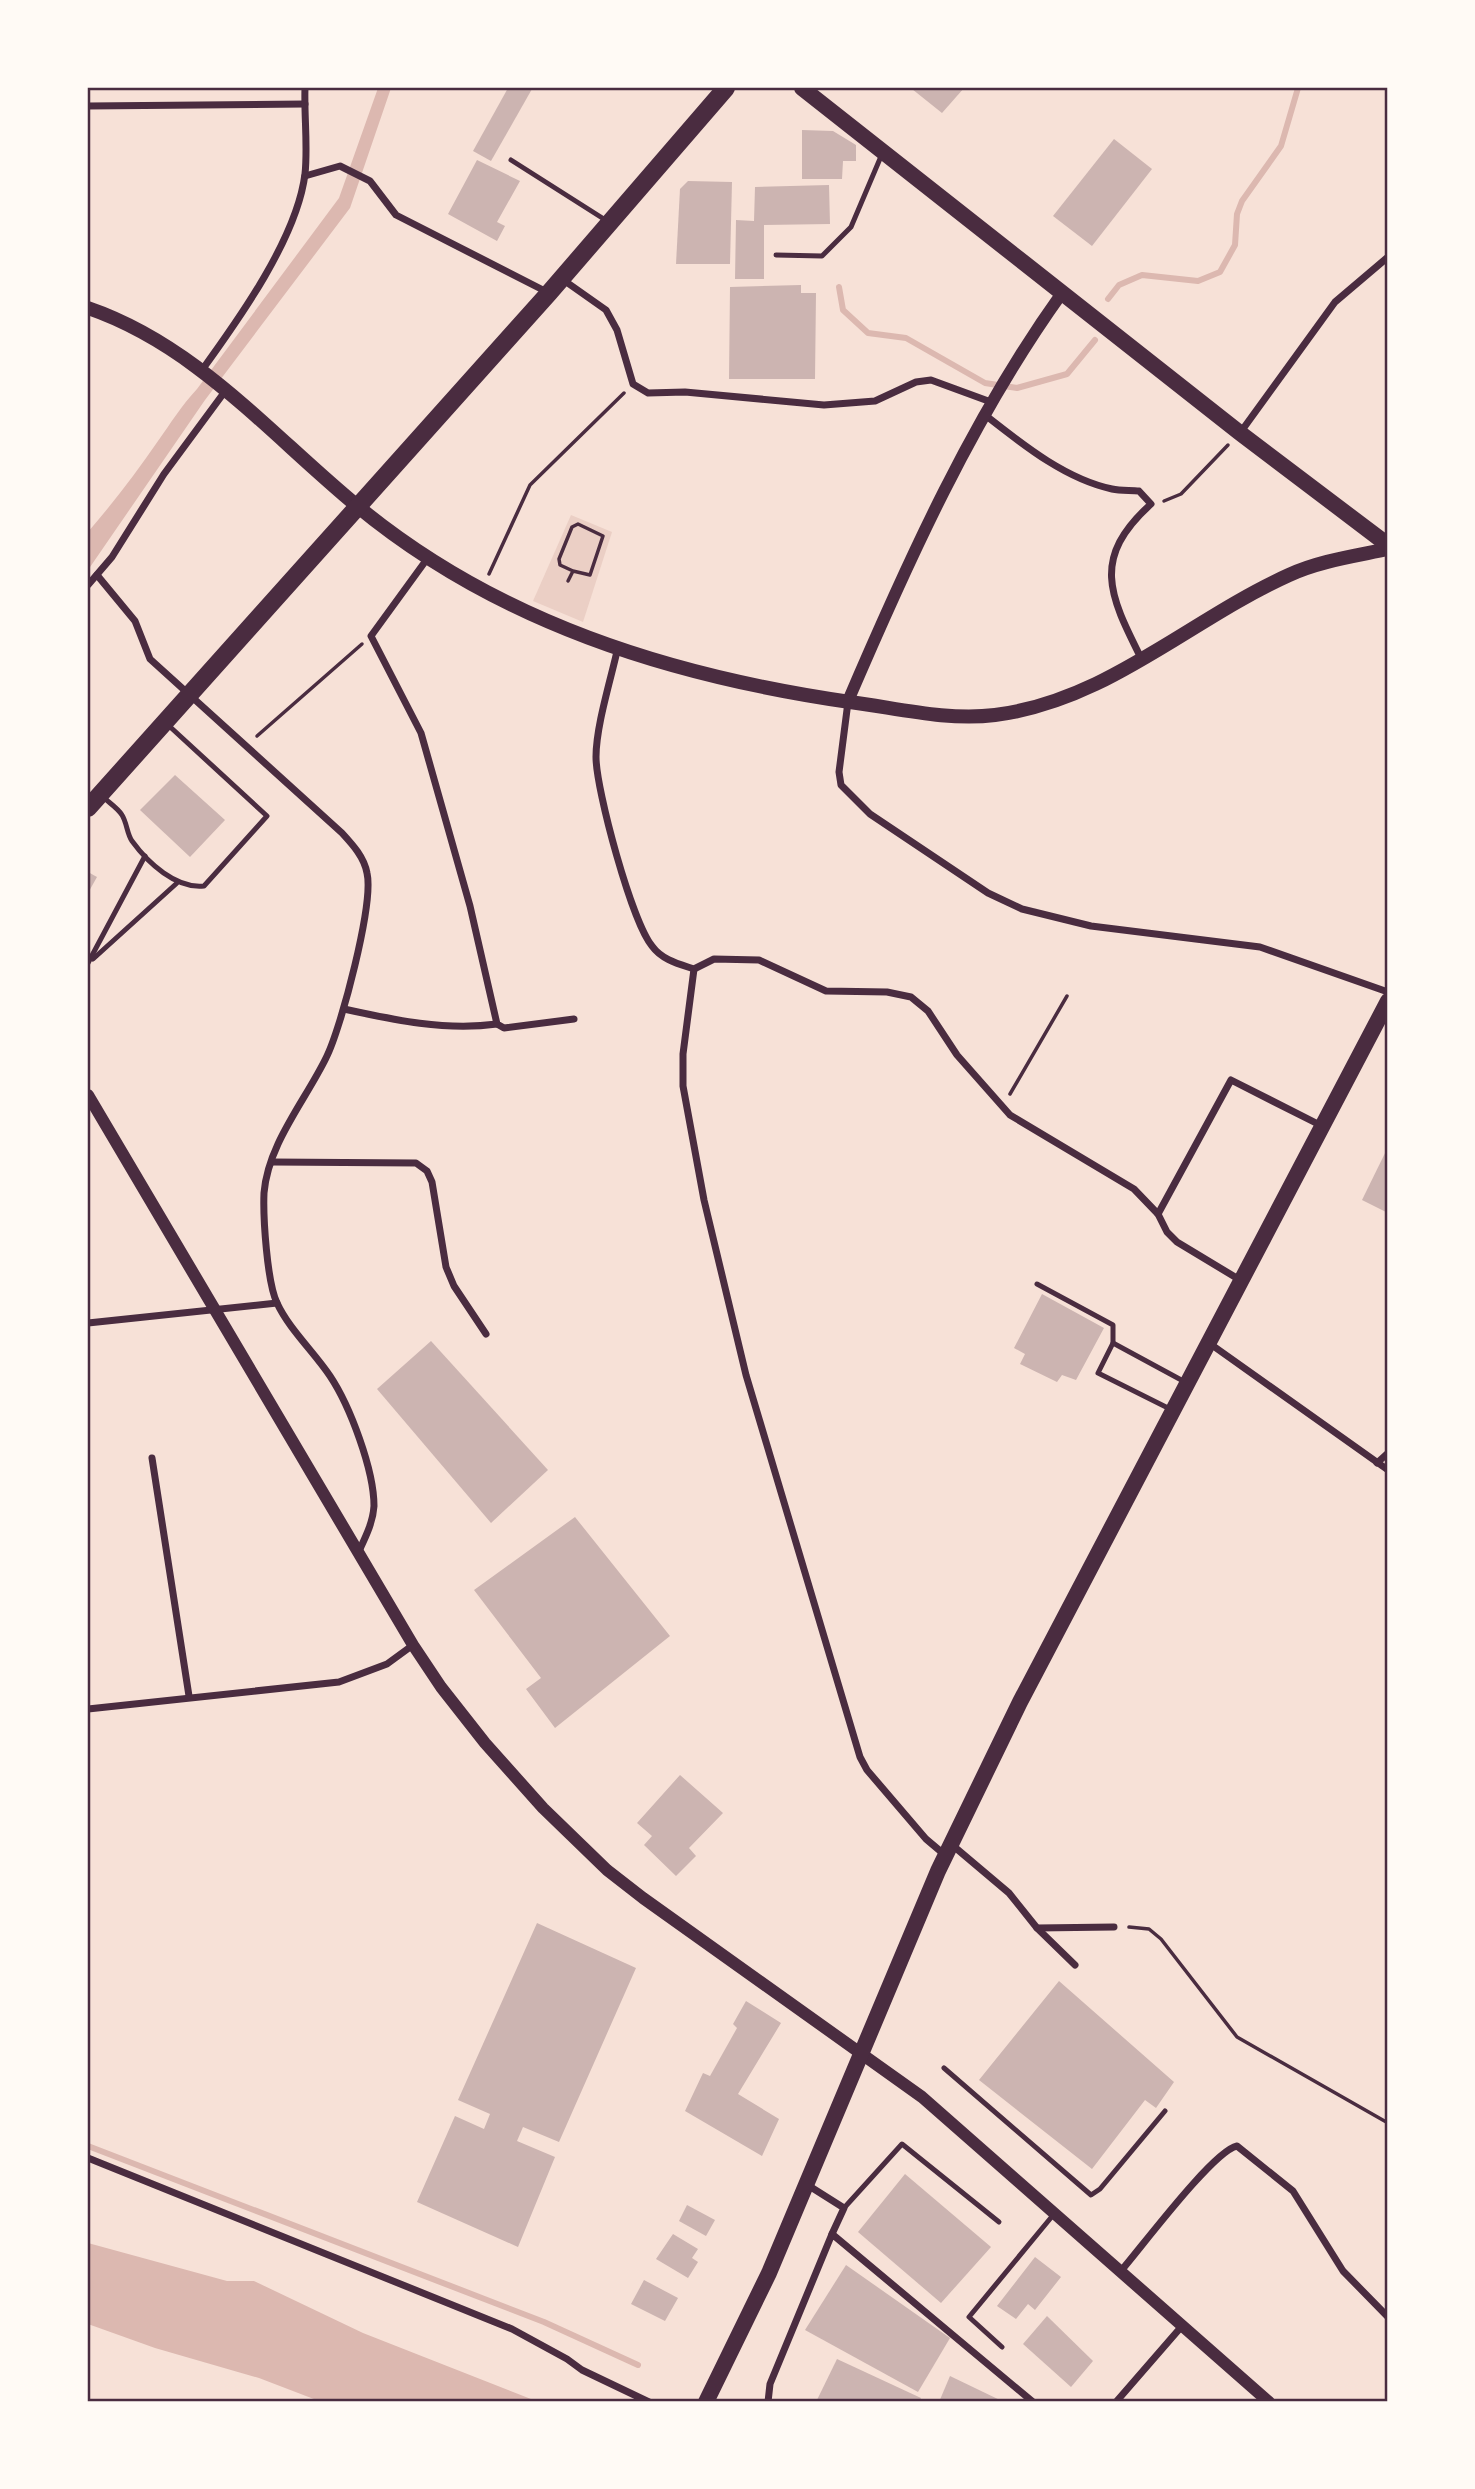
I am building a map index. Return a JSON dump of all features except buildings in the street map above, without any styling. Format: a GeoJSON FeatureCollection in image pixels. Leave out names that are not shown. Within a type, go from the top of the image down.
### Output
{"type":"FeatureCollection","features":[{"type":"Feature","properties":{"kind":"highway"},"geometry":{"type":"LineString","coordinates":[[88,808],[356,505],[549,293],[726,88]]}},
{"type":"Feature","properties":{"kind":"main road"},"geometry":{"type":"LineString","coordinates":[[802,88],[1388,547]]}},
{"type":"Feature","properties":{"kind":"main road"},"geometry":{"type":"LineString","coordinates":[[88,308],[135,328],[204,372],[356,505],[427,559],[481,592],[550,624],[618,647],[748,684],[944,715],[992,715],[1049,703],[1086,689],[1142,660],[1290,574],[1388,547]]}},
{"type":"Feature","properties":{"kind":"main road"},"geometry":{"type":"LineString","coordinates":[[706,2402],[769,2273],[859,2052],[948,1849],[1020,1702],[1185,1382],[1324,1127],[1388,1001]]}},
{"type":"Feature","properties":{"kind":"street"},"geometry":{"type":"LineString","coordinates":[[204,372],[260,286],[285,235],[304,176],[305,88]]}},
{"type":"Feature","properties":{"kind":"street"},"geometry":{"type":"LineString","coordinates":[[88,106],[305,104]]}},
{"type":"Feature","properties":{"kind":"street"},"geometry":{"type":"LineString","coordinates":[[304,176],[340,166],[370,181],[396,215],[549,293]]}},
{"type":"Feature","properties":{"kind":"street"},"geometry":{"type":"LineString","coordinates":[[1240,433],[1335,302],[1388,257]]}},
{"type":"Feature","properties":{"kind":"street"},"geometry":{"type":"LineString","coordinates":[[561,278],[606,310],[617,330],[633,384],[649,393],[685,392],[824,405],[875,401],[916,382],[931,380],[993,398]]}},
{"type":"Feature","properties":{"kind":"street"},"geometry":{"type":"LineString","coordinates":[[1062,293],[993,398],[881,624],[848,701],[839,772],[841,785],[870,814],[988,893],[1022,909],[1091,926],[1260,947],[1388,992]]}},
{"type":"Feature","properties":{"kind":"street"},"geometry":{"type":"LineString","coordinates":[[88,584],[97,575],[224,387]]}},
{"type":"Feature","properties":{"kind":"street"},"geometry":{"type":"LineString","coordinates":[[985,415],[1037,454],[1084,480],[1114,490],[1139,491],[1151,504],[1128,525],[1118,543],[1113,586],[1118,614],[1142,660]]}},
{"type":"Feature","properties":{"kind":"street"},"geometry":{"type":"LineString","coordinates":[[427,559],[371,636],[421,733],[470,906],[497,1024]]}},
{"type":"Feature","properties":{"kind":"street"},"geometry":{"type":"LineString","coordinates":[[97,575],[135,621],[150,659],[342,833],[359,852],[368,874],[367,901],[344,1009],[327,1057],[293,1115],[272,1161],[265,1188],[263,1222],[276,1303],[331,1378],[347,1408],[370,1479],[374,1506],[370,1530],[359,1551]]}},
{"type":"Feature","properties":{"kind":"street"},"geometry":{"type":"LineString","coordinates":[[618,647],[596,755],[597,782],[642,930],[653,948],[668,960],[694,969],[714,959],[759,960],[778,966],[826,991],[887,992],[911,997],[928,1011],[957,1055],[1002,1108],[1134,1189],[1158,1214],[1167,1232],[1177,1242],[1241,1280]]}},
{"type":"Feature","properties":{"kind":"street"},"geometry":{"type":"LineString","coordinates":[[694,969],[682,1086],[722,1286],[780,1498],[860,1757],[867,1770],[926,1839],[948,1849],[1009,1893],[1037,1928],[1075,1965]]}},
{"type":"Feature","properties":{"kind":"street"},"geometry":{"type":"LineString","coordinates":[[344,1009],[398,1021],[443,1026],[497,1024],[504,1028],[574,1019]]}},
{"type":"Feature","properties":{"kind":"street"},"geometry":{"type":"LineString","coordinates":[[1158,1214],[1231,1080],[1324,1127]]}},
{"type":"Feature","properties":{"kind":"street"},"geometry":{"type":"LineString","coordinates":[[88,1095],[413,1645],[485,1743],[542,1808],[607,1870],[922,2097],[1269,2402]]}},
{"type":"Feature","properties":{"kind":"street"},"geometry":{"type":"LineString","coordinates":[[272,1161],[416,1163],[427,1171],[432,1182],[446,1267],[454,1286],[486,1334]]}},
{"type":"Feature","properties":{"kind":"street"},"geometry":{"type":"LineString","coordinates":[[88,1323],[276,1303]]}},
{"type":"Feature","properties":{"kind":"street"},"geometry":{"type":"LineString","coordinates":[[1208,1343],[1388,1470]]}},
{"type":"Feature","properties":{"kind":"street"},"geometry":{"type":"LineString","coordinates":[[1377,1463],[1388,1453]]}},
{"type":"Feature","properties":{"kind":"street"},"geometry":{"type":"LineString","coordinates":[[152,1458],[189,1696]]}},
{"type":"Feature","properties":{"kind":"street"},"geometry":{"type":"LineString","coordinates":[[88,1709],[189,1696],[339,1682],[387,1664],[413,1645]]}},
{"type":"Feature","properties":{"kind":"street"},"geometry":{"type":"LineString","coordinates":[[1037,1928],[1114,1927]]}},
{"type":"Feature","properties":{"kind":"street"},"geometry":{"type":"LineString","coordinates":[[1120,2273],[1212,2164],[1230,2147],[1237,2146],[1293,2191],[1343,2271],[1388,2317]]}},
{"type":"Feature","properties":{"kind":"street"},"geometry":{"type":"LineString","coordinates":[[88,2158],[512,2329],[582,2370],[649,2402]]}},
{"type":"Feature","properties":{"kind":"street"},"geometry":{"type":"LineString","coordinates":[[768,2402],[770,2384],[844,2208],[806,2184]]}},
{"type":"Feature","properties":{"kind":"street"},"geometry":{"type":"LineString","coordinates":[[832,2234],[1033,2402]]}},
{"type":"Feature","properties":{"kind":"street"},"geometry":{"type":"LineString","coordinates":[[1115,2402],[1182,2326]]}},
{"type":"Feature","properties":{"kind":"lane"},"geometry":{"type":"LineString","coordinates":[[776,254],[822,256],[850,227],[884,152]]}},
{"type":"Feature","properties":{"kind":"lane"},"geometry":{"type":"LineString","coordinates":[[512,160],[610,222]]}},
{"type":"Feature","properties":{"kind":"lane"},"geometry":{"type":"LineString","coordinates":[[100,794],[122,814],[131,839],[145,856],[177,883],[191,888],[204,886],[267,817],[164,722]]}},
{"type":"Feature","properties":{"kind":"lane"},"geometry":{"type":"LineString","coordinates":[[88,963],[145,856]]}},
{"type":"Feature","properties":{"kind":"lane"},"geometry":{"type":"LineString","coordinates":[[88,963],[177,883]]}},
{"type":"Feature","properties":{"kind":"lane"},"geometry":{"type":"LineString","coordinates":[[1037,1284],[1113,1325],[1113,1343],[1098,1373],[1171,1409]]}},
{"type":"Feature","properties":{"kind":"lane"},"geometry":{"type":"LineString","coordinates":[[1113,1343],[1185,1382]]}},
{"type":"Feature","properties":{"kind":"lane"},"geometry":{"type":"LineString","coordinates":[[944,2068],[1091,2195],[1100,2189],[1165,2111]]}},
{"type":"Feature","properties":{"kind":"lane"},"geometry":{"type":"LineString","coordinates":[[844,2208],[902,2144],[999,2222]]}},
{"type":"Feature","properties":{"kind":"lane"},"geometry":{"type":"LineString","coordinates":[[1002,2347],[969,2317],[1054,2214]]}},
{"type":"Feature","properties":{"kind":"path"},"geometry":{"type":"LineString","coordinates":[[481,592],[530,485],[633,384]]}},
{"type":"Feature","properties":{"kind":"path"},"geometry":{"type":"LineString","coordinates":[[1151,504],[1181,494],[1240,433]]}},
{"type":"Feature","properties":{"kind":"path"},"geometry":{"type":"LineString","coordinates":[[578,524],[603,536],[590,575],[573,571],[560,565],[559,559],[572,527],[578,524]]}},
{"type":"Feature","properties":{"kind":"path"},"geometry":{"type":"LineString","coordinates":[[568,581],[573,571]]}},
{"type":"Feature","properties":{"kind":"path"},"geometry":{"type":"LineString","coordinates":[[245,746],[371,636]]}},
{"type":"Feature","properties":{"kind":"path"},"geometry":{"type":"LineString","coordinates":[[1002,1108],[1067,996]]}},
{"type":"Feature","properties":{"kind":"path"},"geometry":{"type":"LineString","coordinates":[[1114,1927],[1149,1929],[1161,1939],[1237,2037],[1388,2123]]}},
{"type":"Feature","properties":{"kind":"shaded area"},"geometry":{"type":"Polygon","coordinates":[[[378,88],[391,88],[350,208],[205,400],[88,570],[88,532],[133,476],[339,198],[378,88]]]}},
{"type":"Feature","properties":{"kind":"shaded area"},"geometry":{"type":"Polygon","coordinates":[[[571,515],[612,532],[583,622],[533,601],[571,515]]]}},
{"type":"Feature","properties":{"kind":"shaded area"},"geometry":{"type":"Polygon","coordinates":[[[88,2243],[227,2281],[254,2281],[363,2333],[536,2401],[319,2401],[259,2378],[155,2348],[88,2324],[88,2243]]]}},
{"type":"Feature","properties":{"kind":"waterway"},"geometry":{"type":"LineString","coordinates":[[1108,299],[1119,285],[1142,275],[1198,281],[1220,272],[1235,245],[1237,214],[1242,201],[1281,146],[1298,88]]}},
{"type":"Feature","properties":{"kind":"waterway"},"geometry":{"type":"LineString","coordinates":[[839,287],[843,310],[868,333],[906,338],[985,383],[1017,388],[1067,374],[1095,340]]}},
{"type":"Feature","properties":{"kind":"waterway"},"geometry":{"type":"LineString","coordinates":[[88,2146],[544,2322],[638,2365]]}}]}
